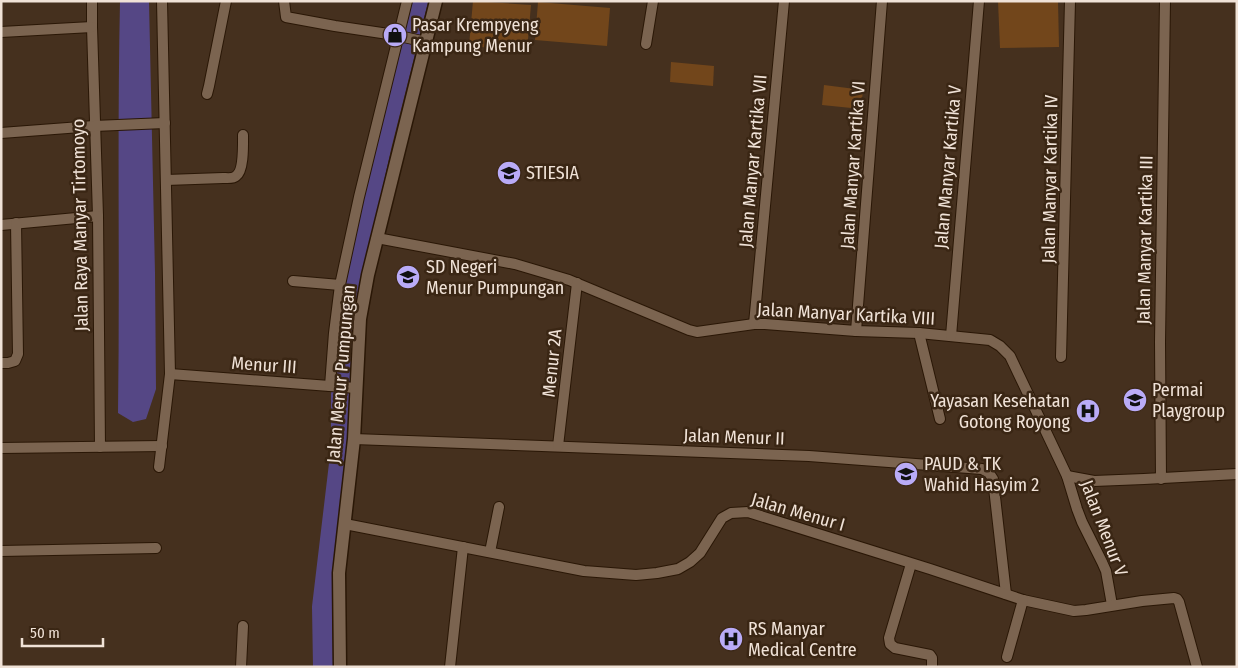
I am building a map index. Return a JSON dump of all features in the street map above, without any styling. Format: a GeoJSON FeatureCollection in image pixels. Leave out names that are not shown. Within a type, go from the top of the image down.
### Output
{"type":"FeatureCollection","features":[{"type":"Feature","properties":{"kind":"street","name":"Jalan Raya Manyar Tirtomoyo"},"geometry":{"type":"LineString","coordinates":[[92,1],[98,216],[100,447]]}},
{"type":"Feature","properties":{"kind":"street"},"geometry":{"type":"LineString","coordinates":[[159,467],[170,374],[162,1]]}},
{"type":"Feature","properties":{"kind":"street"},"geometry":{"type":"LineString","coordinates":[[207,94],[226,1]]}},
{"type":"Feature","properties":{"kind":"street"},"geometry":{"type":"LineString","coordinates":[[284,1],[286,17],[426,42]]}},
{"type":"Feature","properties":{"kind":"street"},"geometry":{"type":"LineString","coordinates":[[341,387],[334,333],[340,285],[359,197],[404,37],[407,1]]}},
{"type":"Feature","properties":{"kind":"street","name":"Jalan Menur Pumpungan"},"geometry":{"type":"LineString","coordinates":[[340,667],[338,585],[354,439],[341,387],[362,309],[368,275],[436,1]]}},
{"type":"Feature","properties":{"kind":"street"},"geometry":{"type":"LineString","coordinates":[[646,44],[653,1]]}},
{"type":"Feature","properties":{"kind":"street","name":"Jalan Manyar Kartika VII"},"geometry":{"type":"LineString","coordinates":[[754,324],[784,1]]}},
{"type":"Feature","properties":{"kind":"street","name":"Jalan Manyar Kartika VI"},"geometry":{"type":"LineString","coordinates":[[856,331],[882,1]]}},
{"type":"Feature","properties":{"kind":"street","name":"Jalan Manyar Kartika V"},"geometry":{"type":"LineString","coordinates":[[950,336],[979,1]]}},
{"type":"Feature","properties":{"kind":"street","name":"Jalan Manyar Kartika IV"},"geometry":{"type":"LineString","coordinates":[[1062,357],[1070,1]]}},
{"type":"Feature","properties":{"kind":"street","name":"Jalan Manyar Kartika III"},"geometry":{"type":"LineString","coordinates":[[1160,478],[1165,1]]}},
{"type":"Feature","properties":{"kind":"street"},"geometry":{"type":"LineString","coordinates":[[1,32],[92,26]]}},
{"type":"Feature","properties":{"kind":"street"},"geometry":{"type":"LineString","coordinates":[[1,133],[165,122]]}},
{"type":"Feature","properties":{"kind":"street"},"geometry":{"type":"LineString","coordinates":[[166,180],[238,176],[243,157],[243,135]]}},
{"type":"Feature","properties":{"kind":"street"},"geometry":{"type":"LineString","coordinates":[[1,225],[98,216]]}},
{"type":"Feature","properties":{"kind":"street"},"geometry":{"type":"LineString","coordinates":[[1,364],[13,362],[18,354],[16,223]]}},
{"type":"Feature","properties":{"kind":"street","name":"Jalan Manyar Kartika VIII"},"geometry":{"type":"LineString","coordinates":[[377,238],[515,264],[569,280],[689,330],[698,332],[765,324],[856,331],[919,333],[990,340],[1000,346],[1010,356],[1067,476]]}},
{"type":"Feature","properties":{"kind":"street"},"geometry":{"type":"LineString","coordinates":[[293,281],[340,285]]}},
{"type":"Feature","properties":{"kind":"street","name":"Menur 2A"},"geometry":{"type":"LineString","coordinates":[[558,446],[577,283]]}},
{"type":"Feature","properties":{"kind":"street"},"geometry":{"type":"LineString","coordinates":[[919,333],[940,419]]}},
{"type":"Feature","properties":{"kind":"street","name":"Menur III"},"geometry":{"type":"LineString","coordinates":[[170,374],[341,387]]}},
{"type":"Feature","properties":{"kind":"street","name":"Jalan Menur II"},"geometry":{"type":"LineString","coordinates":[[354,439],[808,456],[982,469],[989,473],[993,479],[1006,594]]}},
{"type":"Feature","properties":{"kind":"street"},"geometry":{"type":"LineString","coordinates":[[1,448],[162,446]]}},
{"type":"Feature","properties":{"kind":"street"},"geometry":{"type":"LineString","coordinates":[[1067,476],[1094,481],[1237,474]]}},
{"type":"Feature","properties":{"kind":"street","name":"Jalan Menur V"},"geometry":{"type":"LineString","coordinates":[[1067,476],[1082,522],[1106,571],[1112,605],[1177,599],[1180,602],[1197,667]]}},
{"type":"Feature","properties":{"kind":"street"},"geometry":{"type":"LineString","coordinates":[[490,552],[499,507]]}},
{"type":"Feature","properties":{"kind":"street","name":"Jalan Menur I"},"geometry":{"type":"LineString","coordinates":[[345,524],[584,571],[636,575],[678,569],[700,553],[722,518],[731,513],[748,512],[1023,600],[1074,611],[1112,605]]}},
{"type":"Feature","properties":{"kind":"street"},"geometry":{"type":"LineString","coordinates":[[450,667],[463,547]]}},
{"type":"Feature","properties":{"kind":"street"},"geometry":{"type":"LineString","coordinates":[[1,551],[156,548]]}},
{"type":"Feature","properties":{"kind":"street"},"geometry":{"type":"LineString","coordinates":[[910,564],[889,638],[890,644],[895,648],[930,655],[932,667]]}},
{"type":"Feature","properties":{"kind":"street"},"geometry":{"type":"LineString","coordinates":[[1006,657],[1023,600]]}},
{"type":"Feature","properties":{"kind":"street"},"geometry":{"type":"LineString","coordinates":[[240,667],[243,626]]}},
{"type":"Feature","properties":{"kind":"shaded area"},"geometry":{"type":"Polygon","coordinates":[[[120,1],[149,1],[156,389],[146,419],[133,422],[118,413],[120,1]]]}},
{"type":"Feature","properties":{"kind":"shaded area"},"geometry":{"type":"Polygon","coordinates":[[[473,1],[531,5],[527,51],[469,46],[473,1]]]}},
{"type":"Feature","properties":{"kind":"shaded area"},"geometry":{"type":"Polygon","coordinates":[[[998,1],[1058,1],[1059,47],[1000,48],[998,1]]]}},
{"type":"Feature","properties":{"kind":"shaded area"},"geometry":{"type":"Polygon","coordinates":[[[538,2],[610,8],[607,46],[535,40],[538,2]]]}},
{"type":"Feature","properties":{"kind":"shaded area"},"geometry":{"type":"Polygon","coordinates":[[[671,62],[714,66],[713,86],[670,82],[671,62]]]}},
{"type":"Feature","properties":{"kind":"shaded area"},"geometry":{"type":"Polygon","coordinates":[[[824,85],[863,90],[861,109],[822,105],[824,85]]]}},
{"type":"Feature","properties":{"kind":"waterway"},"geometry":{"type":"LineString","coordinates":[[323,667],[322,607],[341,447],[341,395],[353,275],[382,144],[418,1]]}},
{"type":"Feature","properties":{"kind":"place","name":"Pasar Krempyeng Kampung Menur"},"geometry":{"type":"Point","coordinates":[395,35]}},
{"type":"Feature","properties":{"kind":"place","name":"STIESIA"},"geometry":{"type":"Point","coordinates":[509,173]}},
{"type":"Feature","properties":{"kind":"place","name":"SD Negeri Menur Pumpungan"},"geometry":{"type":"Point","coordinates":[408,277]}},
{"type":"Feature","properties":{"kind":"place","name":"Permai Playgroup"},"geometry":{"type":"Point","coordinates":[1135,400]}},
{"type":"Feature","properties":{"kind":"place","name":"Yayasan Kesehatan Gotong Royong"},"geometry":{"type":"Point","coordinates":[1088,411]}},
{"type":"Feature","properties":{"kind":"place","name":"PAUD & TK Wahid Hasyim 2"},"geometry":{"type":"Point","coordinates":[906,474]}},
{"type":"Feature","properties":{"kind":"place","name":"RS Manyar Medical Centre"},"geometry":{"type":"Point","coordinates":[731,639]}}]}
